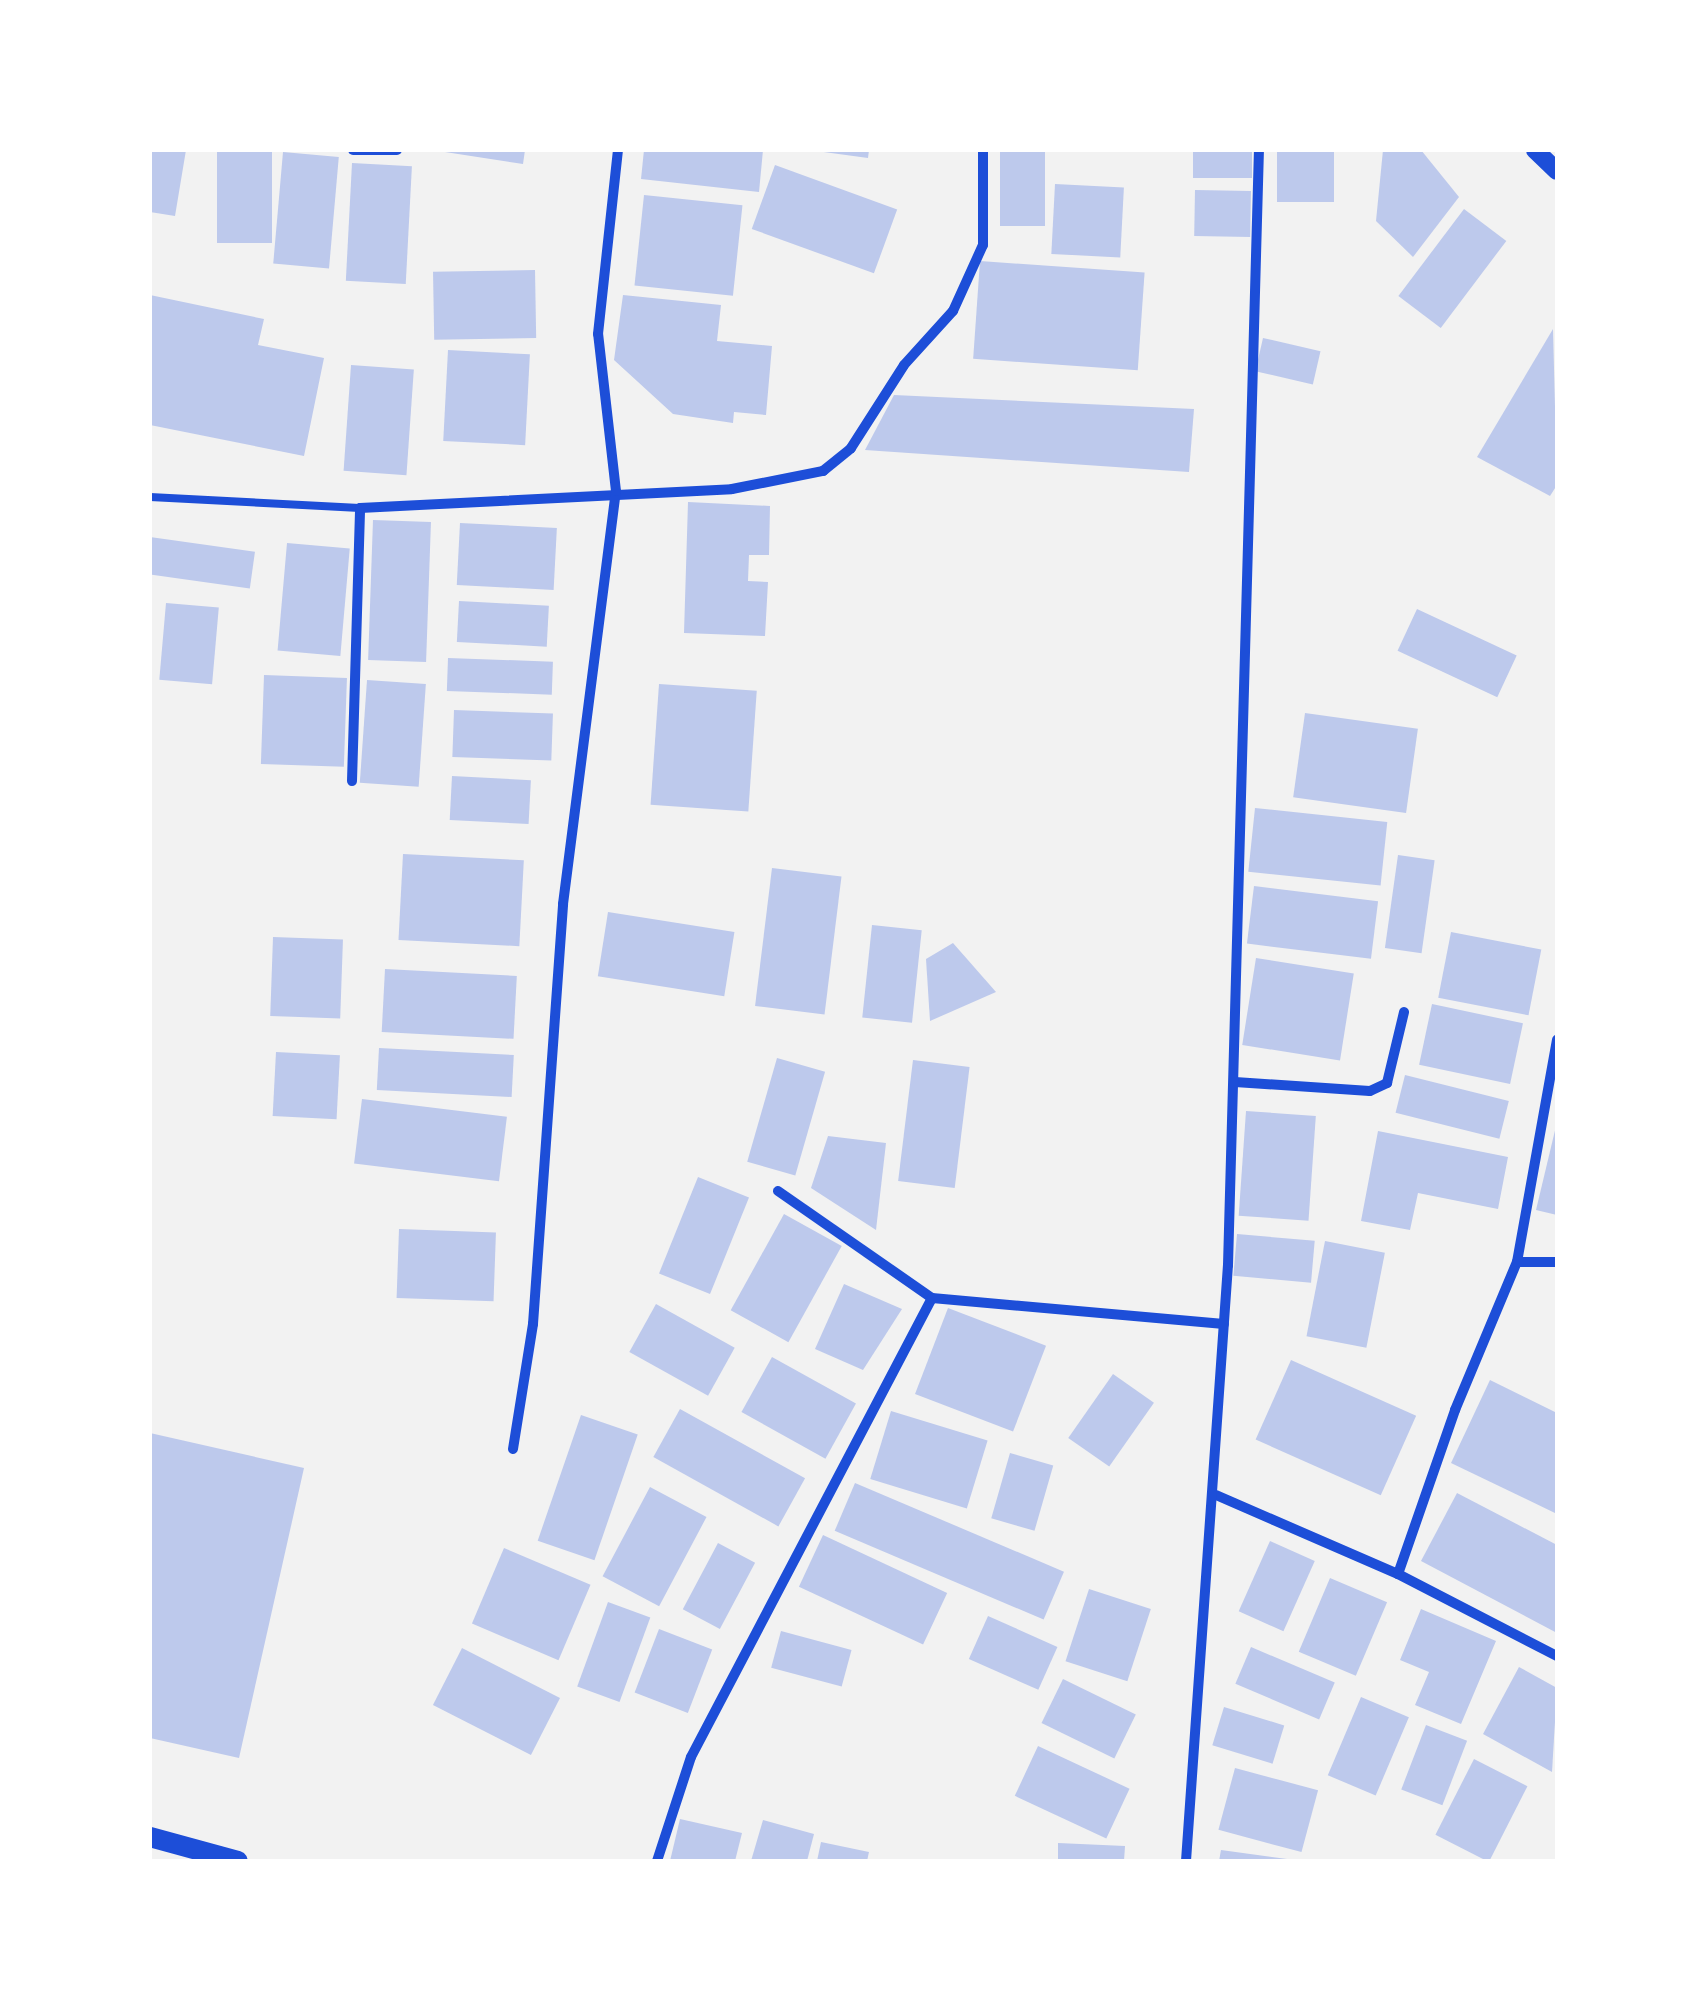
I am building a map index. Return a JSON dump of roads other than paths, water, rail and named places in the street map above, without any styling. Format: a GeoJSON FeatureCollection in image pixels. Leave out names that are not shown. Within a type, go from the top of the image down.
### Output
{"type":"FeatureCollection","features":[{"type":"Feature","properties":{"kind":"main road"},"geometry":{"type":"LineString","coordinates":[[150,1837],[236,1861]]}},
{"type":"Feature","properties":{"kind":"street"},"geometry":{"type":"LineString","coordinates":[[353,150],[397,150]]}},
{"type":"Feature","properties":{"kind":"street"},"geometry":{"type":"LineString","coordinates":[[512,1449],[532,1324],[563,904],[616,491],[598,334],[618,150]]}},
{"type":"Feature","properties":{"kind":"street"},"geometry":{"type":"LineString","coordinates":[[352,781],[360,508],[788,482],[823,470],[851,448],[904,365],[953,310],[982,244],[983,150]]}},
{"type":"Feature","properties":{"kind":"street"},"geometry":{"type":"LineString","coordinates":[[1186,1861],[1216,1495],[1235,1082],[1259,150]]}},
{"type":"Feature","properties":{"kind":"street"},"geometry":{"type":"LineString","coordinates":[[1535,150],[1557,171]]}},
{"type":"Feature","properties":{"kind":"street"},"geometry":{"type":"LineString","coordinates":[[1235,1082],[1370,1091],[1387,1083],[1404,1012]]}},
{"type":"Feature","properties":{"kind":"street"},"geometry":{"type":"LineString","coordinates":[[1398,1574],[1454,1410],[1517,1262],[1557,1040]]}},
{"type":"Feature","properties":{"kind":"street"},"geometry":{"type":"LineString","coordinates":[[778,1191],[932,1298],[1224,1324]]}},
{"type":"Feature","properties":{"kind":"street"},"geometry":{"type":"LineString","coordinates":[[1517,1262],[1557,1262]]}},
{"type":"Feature","properties":{"kind":"street"},"geometry":{"type":"LineString","coordinates":[[657,1861],[692,1757],[932,1298]]}},
{"type":"Feature","properties":{"kind":"street"},"geometry":{"type":"LineString","coordinates":[[1216,1495],[1398,1574],[1557,1656]]}},
{"type":"Feature","properties":{"kind":"lane"},"geometry":{"type":"LineString","coordinates":[[150,497],[360,508]]}}]}
